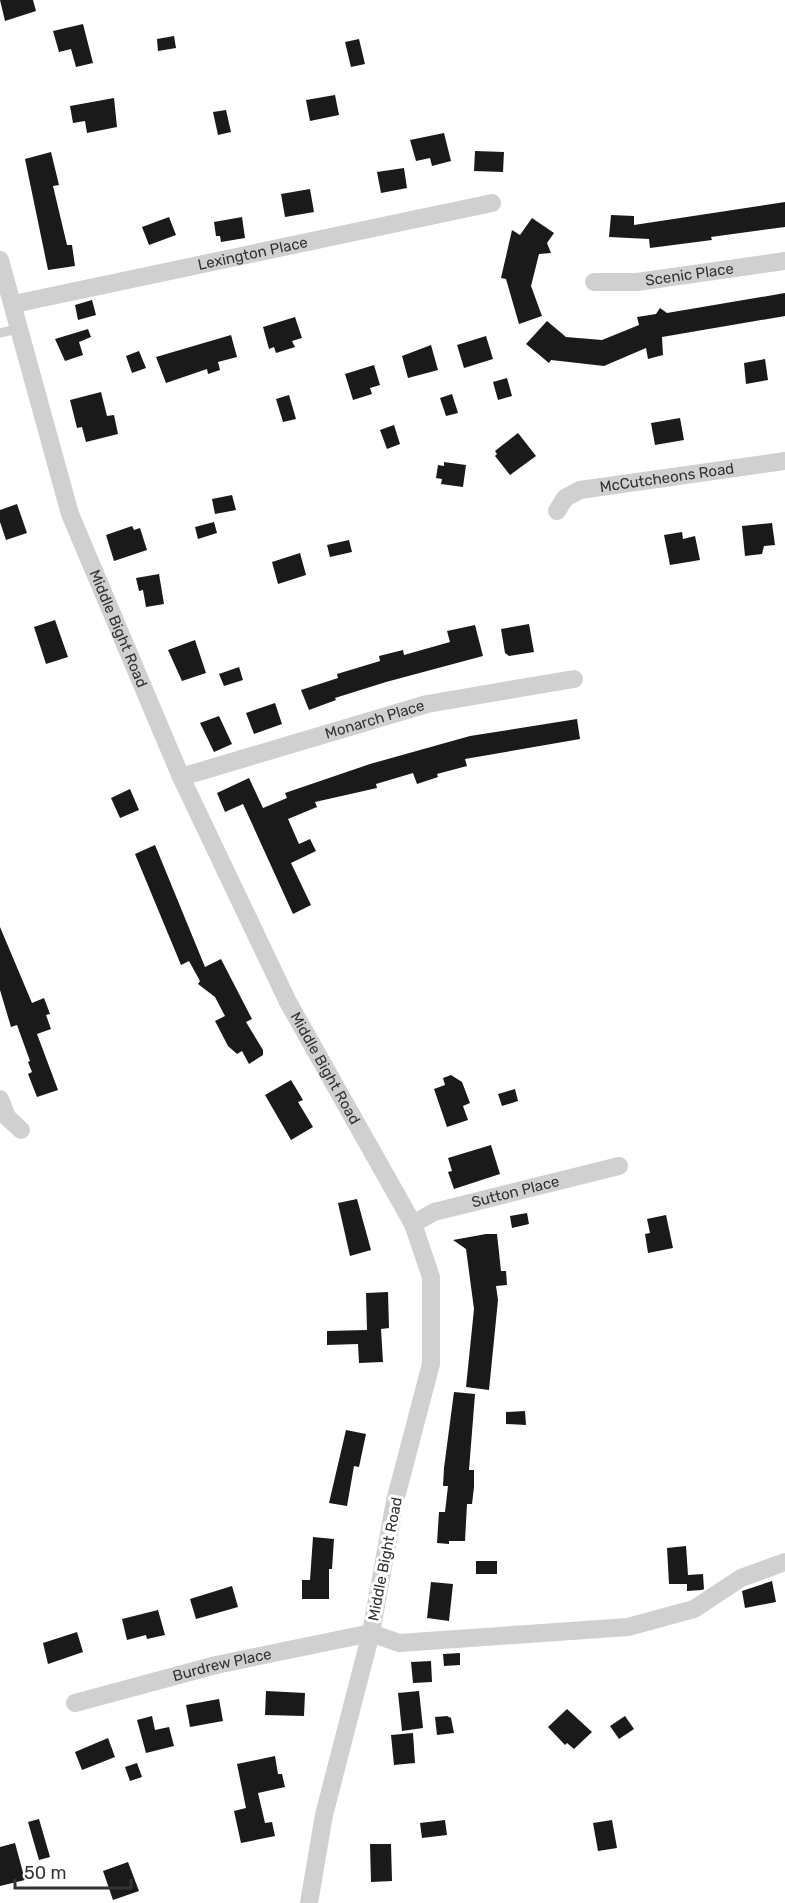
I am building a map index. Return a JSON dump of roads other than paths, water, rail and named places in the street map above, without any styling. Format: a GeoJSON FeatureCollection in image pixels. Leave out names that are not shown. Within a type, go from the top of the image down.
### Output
{"type":"FeatureCollection","features":[{"type":"Feature","properties":{"kind":"street","name":"Lexington Place"},"geometry":{"type":"LineString","coordinates":[[7,294],[492,203]]}},
{"type":"Feature","properties":{"kind":"street","name":"Middle Bight Road"},"geometry":{"type":"LineString","coordinates":[[0,260],[7,294],[21,328],[70,514],[181,777],[288,1002],[413,1224],[431,1276],[431,1364],[395,1501],[371,1633],[324,1815],[309,1903]]}},
{"type":"Feature","properties":{"kind":"street","name":"Scenic Place"},"geometry":{"type":"LineString","coordinates":[[594,282],[637,282],[785,261]]}},
{"type":"Feature","properties":{"kind":"street","name":"McCutcheons Road"},"geometry":{"type":"LineString","coordinates":[[557,511],[565,498],[580,490],[785,461]]}},
{"type":"Feature","properties":{"kind":"street","name":"Monarch Place"},"geometry":{"type":"LineString","coordinates":[[181,777],[427,704],[574,679]]}},
{"type":"Feature","properties":{"kind":"street"},"geometry":{"type":"LineString","coordinates":[[0,1099],[7,1117],[21,1130]]}},
{"type":"Feature","properties":{"kind":"street","name":"Sutton Place"},"geometry":{"type":"LineString","coordinates":[[413,1224],[434,1212],[619,1166]]}},
{"type":"Feature","properties":{"kind":"street"},"geometry":{"type":"LineString","coordinates":[[371,1633],[399,1643],[628,1626],[694,1609],[741,1578],[785,1562]]}},
{"type":"Feature","properties":{"kind":"street","name":"Burdrew Place"},"geometry":{"type":"LineString","coordinates":[[75,1703],[216,1665],[371,1633]]}},
{"type":"Feature","properties":{"kind":"lane"},"geometry":{"type":"LineString","coordinates":[[0,333],[21,328]]}}]}
